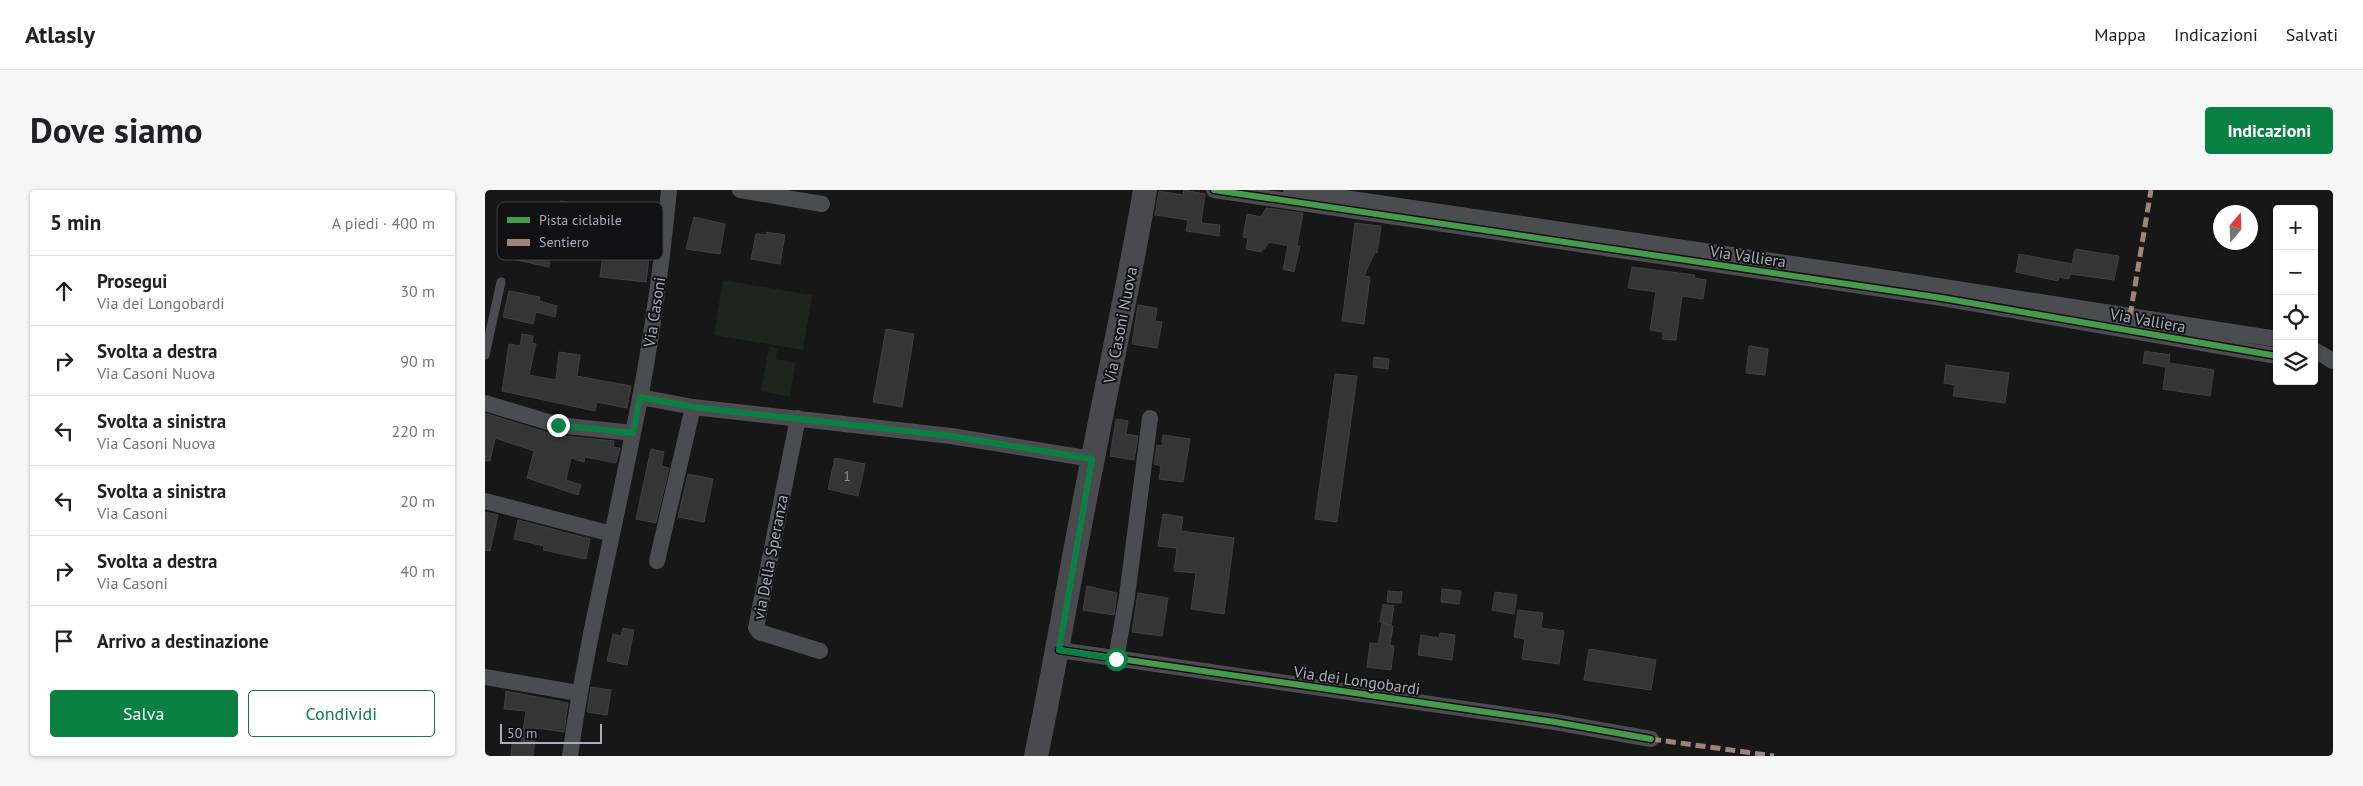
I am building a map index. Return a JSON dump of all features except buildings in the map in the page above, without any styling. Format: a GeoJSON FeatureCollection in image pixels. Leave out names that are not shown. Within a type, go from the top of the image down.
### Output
{"type":"FeatureCollection","features":[{"type":"Feature","properties":{"kind":"main road","name":"Via Casoni Nuova"},"geometry":{"type":"LineString","coordinates":[[1037,756],[1059,650],[1092,459],[1129,288],[1145,190]]}},
{"type":"Feature","properties":{"kind":"street","name":"Via Casoni"},"geometry":{"type":"LineString","coordinates":[[663,250],[669,190]]}},
{"type":"Feature","properties":{"kind":"street"},"geometry":{"type":"LineString","coordinates":[[740,190],[822,204]]}},
{"type":"Feature","properties":{"kind":"street","name":"Via Valliera"},"geometry":{"type":"LineString","coordinates":[[1214,190],[1865,274],[2273,338]]}},
{"type":"Feature","properties":{"kind":"street","name":"Via Valliera"},"geometry":{"type":"LineString","coordinates":[[1291,190],[1399,213],[1943,298],[2273,355]]}},
{"type":"Feature","properties":{"kind":"street","name":"Via Casoni"},"geometry":{"type":"LineString","coordinates":[[569,756],[578,693],[640,397],[662,260]]}},
{"type":"Feature","properties":{"kind":"street"},"geometry":{"type":"LineString","coordinates":[[2318,352],[2332,360]]}},
{"type":"Feature","properties":{"kind":"street"},"geometry":{"type":"LineString","coordinates":[[2318,362],[2332,360]]}},
{"type":"Feature","properties":{"kind":"street"},"geometry":{"type":"LineString","coordinates":[[640,397],[693,407],[951,436],[1092,459]]}},
{"type":"Feature","properties":{"kind":"street"},"geometry":{"type":"LineString","coordinates":[[485,403],[558,425],[633,433]]}},
{"type":"Feature","properties":{"kind":"street"},"geometry":{"type":"LineString","coordinates":[[657,561],[693,407]]}},
{"type":"Feature","properties":{"kind":"street","name":"via Della Speranza"},"geometry":{"type":"LineString","coordinates":[[798,418],[756,628],[759,632],[820,651]]}},
{"type":"Feature","properties":{"kind":"street"},"geometry":{"type":"LineString","coordinates":[[1116,659],[1127,596],[1150,418]]}},
{"type":"Feature","properties":{"kind":"street"},"geometry":{"type":"LineString","coordinates":[[485,501],[612,534]]}},
{"type":"Feature","properties":{"kind":"street","name":"Via dei Longobardi"},"geometry":{"type":"LineString","coordinates":[[1059,650],[1555,722],[1651,738]]}},
{"type":"Feature","properties":{"kind":"street"},"geometry":{"type":"LineString","coordinates":[[485,677],[578,693]]}},
{"type":"Feature","properties":{"kind":"lane"},"geometry":{"type":"LineString","coordinates":[[485,355],[501,282]]}},
{"type":"Feature","properties":{"kind":"shaded area"},"geometry":{"type":"Polygon","coordinates":[[[723,280],[812,295],[803,350],[714,335],[723,280]]]}},
{"type":"Feature","properties":{"kind":"shaded area"},"geometry":{"type":"Polygon","coordinates":[[[769,346],[777,348],[776,359],[795,363],[790,397],[761,391],[769,346]]]}},
{"type":"Feature","properties":{"kind":"marked path"},"geometry":{"type":"LineString","coordinates":[[2130,316],[2151,190]]}},
{"type":"Feature","properties":{"kind":"marked path"},"geometry":{"type":"LineString","coordinates":[[1651,739],[1774,756]]}},
{"type":"Feature","properties":{"kind":"cycle path"},"geometry":{"type":"LineString","coordinates":[[1214,190],[1942,298],[2273,355]]}},
{"type":"Feature","properties":{"kind":"cycle path"},"geometry":{"type":"LineString","coordinates":[[1059,650],[1555,722],[1651,739]]}},
{"type":"Feature","properties":{"kind":"route"},"geometry":{"type":"LineString","coordinates":[[558,425],[633,433],[640,397],[693,407],[951,436],[1092,459],[1059,650],[1116,659]]}}]}
